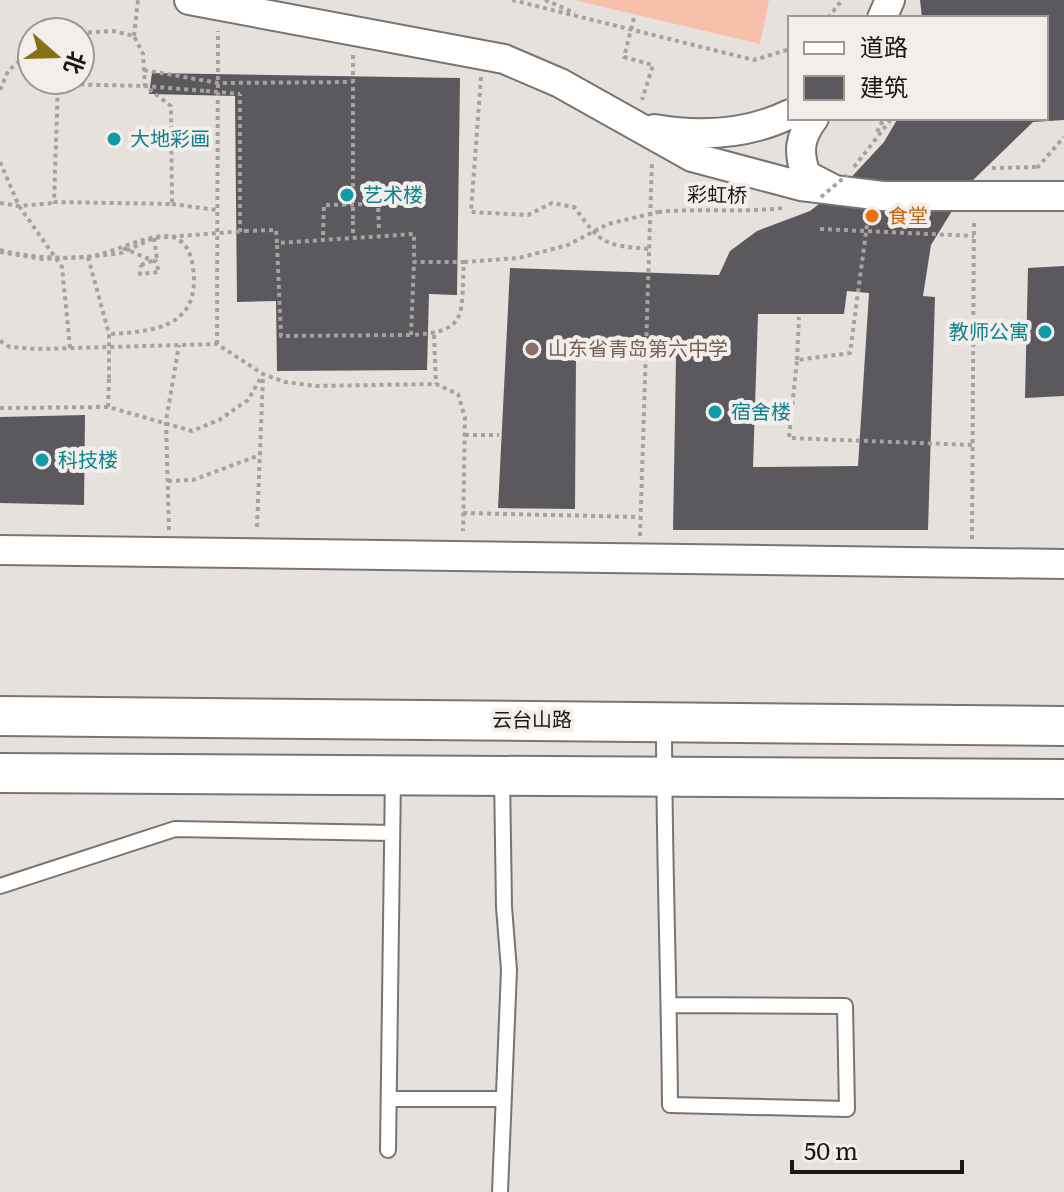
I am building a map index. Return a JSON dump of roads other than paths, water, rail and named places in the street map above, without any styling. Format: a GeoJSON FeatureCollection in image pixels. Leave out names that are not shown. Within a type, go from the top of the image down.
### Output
{"type":"FeatureCollection","features":[{"type":"Feature","properties":{"kind":"main road","name":"云台山路"},"geometry":{"type":"LineString","coordinates":[[0,716],[1064,726]]}},
{"type":"Feature","properties":{"kind":"main road"},"geometry":{"type":"LineString","coordinates":[[0,773],[1064,779]]}},
{"type":"Feature","properties":{"kind":"street"},"geometry":{"type":"LineString","coordinates":[[189,0],[504,59],[560,83],[692,157],[801,186],[860,194],[1064,196]]}},
{"type":"Feature","properties":{"kind":"street"},"geometry":{"type":"LineString","coordinates":[[643,130],[714,135],[744,130],[788,115]]}},
{"type":"Feature","properties":{"kind":"street"},"geometry":{"type":"LineString","coordinates":[[813,120],[803,133],[799,155],[806,175],[821,185],[860,194]]}},
{"type":"Feature","properties":{"kind":"street"},"geometry":{"type":"LineString","coordinates":[[0,550],[1064,564]]}},
{"type":"Feature","properties":{"kind":"lane"},"geometry":{"type":"LineString","coordinates":[[664,721],[663,883],[670,1105],[847,1109],[845,1006],[669,1005]]}},
{"type":"Feature","properties":{"kind":"lane"},"geometry":{"type":"LineString","coordinates":[[388,1150],[393,775]]}},
{"type":"Feature","properties":{"kind":"lane"},"geometry":{"type":"LineString","coordinates":[[500,1192],[509,970],[504,907],[502,775]]}},
{"type":"Feature","properties":{"kind":"lane"},"geometry":{"type":"LineString","coordinates":[[0,886],[175,829],[392,833]]}},
{"type":"Feature","properties":{"kind":"lane"},"geometry":{"type":"LineString","coordinates":[[389,1099],[503,1099]]}},
{"type":"Feature","properties":{"kind":"place","name":"大地彩画"},"geometry":{"type":"Point","coordinates":[114,139]}},
{"type":"Feature","properties":{"kind":"place","name":"艺术楼"},"geometry":{"type":"Point","coordinates":[347,195]}},
{"type":"Feature","properties":{"kind":"place","name":"食堂"},"geometry":{"type":"Point","coordinates":[872,216]}},
{"type":"Feature","properties":{"kind":"place","name":"教师公寓"},"geometry":{"type":"Point","coordinates":[1045,332]}},
{"type":"Feature","properties":{"kind":"place","name":"山东省青岛第六中学"},"geometry":{"type":"Point","coordinates":[532,349]}},
{"type":"Feature","properties":{"kind":"place","name":"宿舍楼"},"geometry":{"type":"Point","coordinates":[715,412]}},
{"type":"Feature","properties":{"kind":"place","name":"科技楼"},"geometry":{"type":"Point","coordinates":[42,460]}}]}
